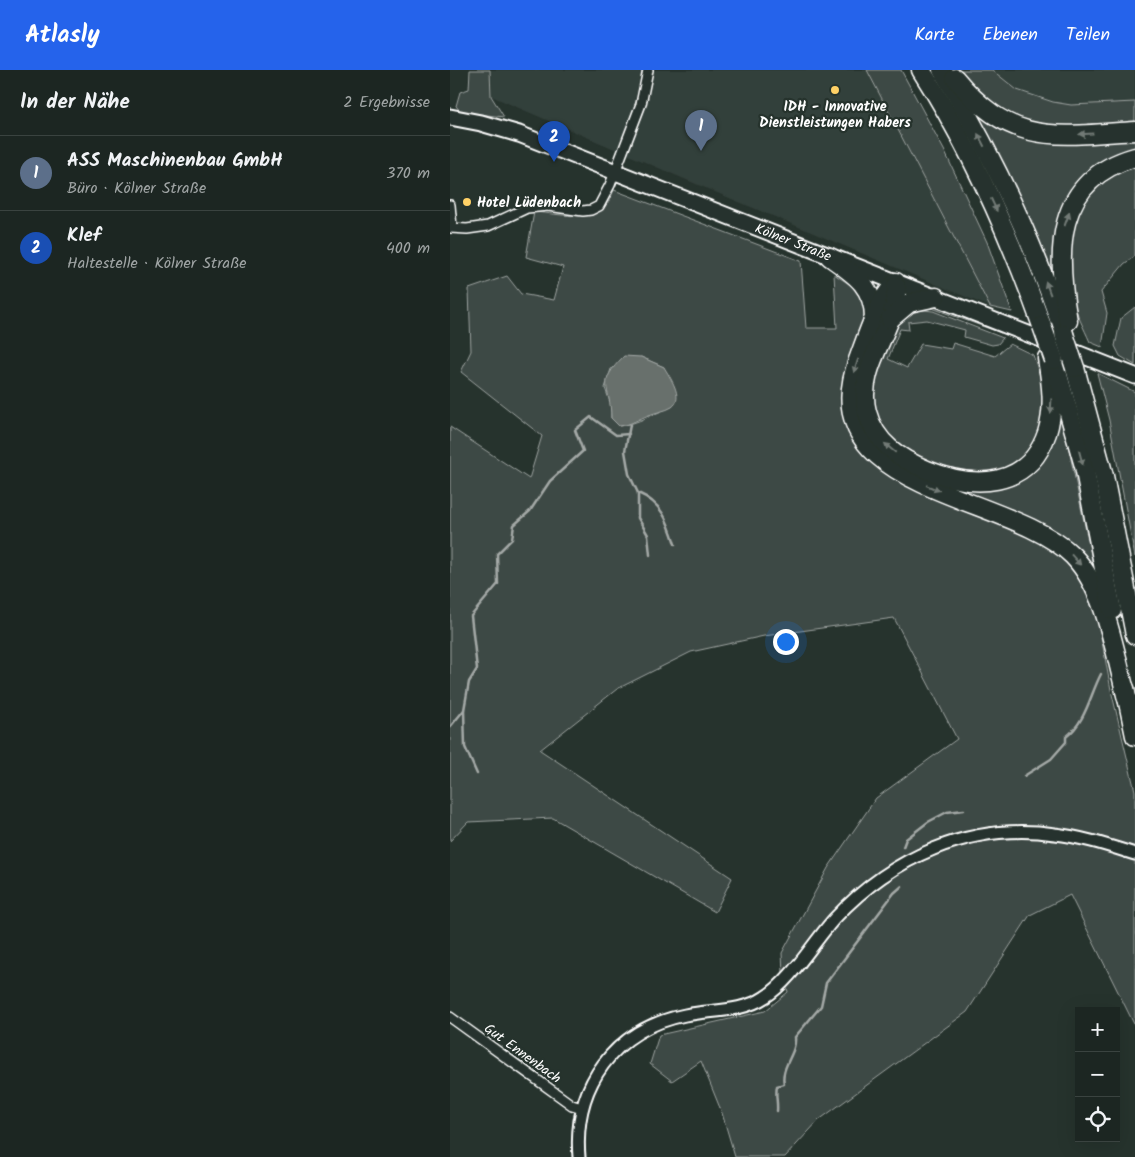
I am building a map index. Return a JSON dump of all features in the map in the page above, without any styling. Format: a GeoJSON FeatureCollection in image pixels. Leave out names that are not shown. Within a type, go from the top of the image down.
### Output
{"type":"FeatureCollection","features":[{"type":"Feature","properties":{"kind":"highway"},"geometry":{"type":"LineString","coordinates":[[921,70],[963,142],[995,206],[1016,253],[1042,326],[1084,466],[1107,582],[1127,700]]}},
{"type":"Feature","properties":{"kind":"highway"},"geometry":{"type":"LineString","coordinates":[[942,70],[1011,200],[1067,335],[1104,476],[1135,635]]}},
{"type":"Feature","properties":{"kind":"highway"},"geometry":{"type":"LineString","coordinates":[[949,70],[980,106],[998,119],[1017,128],[1058,136],[1135,131]]}},
{"type":"Feature","properties":{"kind":"highway"},"geometry":{"type":"LineString","coordinates":[[1067,335],[1061,260],[1062,240],[1066,221],[1078,196],[1090,182],[1113,166],[1135,157]]}},
{"type":"Feature","properties":{"kind":"highway"},"geometry":{"type":"LineString","coordinates":[[830,257],[866,286],[880,322]]}},
{"type":"Feature","properties":{"kind":"highway"},"geometry":{"type":"LineString","coordinates":[[896,282],[886,293],[865,384],[866,404],[870,423],[881,441],[900,457],[936,473],[965,482],[987,482],[1009,476],[1028,463],[1042,444],[1050,421],[1052,404],[1051,359]]}},
{"type":"Feature","properties":{"kind":"highway"},"geometry":{"type":"LineString","coordinates":[[936,297],[909,303],[880,322],[856,367],[851,392],[856,424],[867,445],[884,463],[904,476],[1029,526],[1051,538],[1073,556],[1083,568],[1098,594],[1135,736]]}},
{"type":"Feature","properties":{"kind":"main road","name":"Kölner Straße"},"geometry":{"type":"LineString","coordinates":[[450,117],[481,123],[519,134],[1135,376]]}},
{"type":"Feature","properties":{"kind":"street"},"geometry":{"type":"LineString","coordinates":[[450,205],[451,228],[467,229],[488,226],[527,208],[591,210],[599,206],[604,199],[641,104],[648,70]]}},
{"type":"Feature","properties":{"kind":"street"},"geometry":{"type":"LineString","coordinates":[[579,1157],[578,1140],[582,1108],[597,1073],[621,1045],[642,1030],[663,1020],[748,1005],[766,997],[781,983],[850,902],[877,879],[915,856],[959,839],[1006,832],[1054,834],[1135,854]]}},
{"type":"Feature","properties":{"kind":"street","name":"Gut Ennenbach"},"geometry":{"type":"LineString","coordinates":[[450,1016],[572,1105],[582,1108]]}},
{"type":"Feature","properties":{"kind":"shaded area"},"geometry":{"type":"Polygon","coordinates":[[[470,70],[490,70],[491,96],[504,117],[461,112],[456,106],[460,92],[469,89],[470,70]]]}},
{"type":"Feature","properties":{"kind":"shaded area"},"geometry":{"type":"Polygon","coordinates":[[[490,70],[867,70],[990,307],[491,96],[490,70]]]}},
{"type":"Feature","properties":{"kind":"shaded area"},"geometry":{"type":"Polygon","coordinates":[[[867,70],[901,70],[944,150],[987,242],[1012,312],[990,307],[867,70]]]}},
{"type":"Feature","properties":{"kind":"shaded area"},"geometry":{"type":"Polygon","coordinates":[[[961,70],[992,70],[1017,90],[1053,102],[1071,105],[1135,102],[1135,124],[1064,129],[1016,121],[971,87],[961,70]]]}},
{"type":"Feature","properties":{"kind":"shaded area"},"geometry":{"type":"Polygon","coordinates":[[[992,70],[1135,70],[1135,102],[1071,105],[1053,102],[1017,90],[992,70]]]}},
{"type":"Feature","properties":{"kind":"shaded area"},"geometry":{"type":"Polygon","coordinates":[[[973,105],[993,121],[1135,135],[1135,152],[1085,183],[1058,289],[1018,193],[973,105]]]}},
{"type":"Feature","properties":{"kind":"shaded area"},"geometry":{"type":"Polygon","coordinates":[[[1135,164],[1135,256],[1124,264],[1101,292],[1107,313],[1102,347],[1090,342],[1074,305],[1068,265],[1069,248],[1077,216],[1094,188],[1107,176],[1135,164]]]}},
{"type":"Feature","properties":{"kind":"shaded area"},"geometry":{"type":"Polygon","coordinates":[[[614,190],[801,261],[806,328],[837,328],[834,274],[867,296],[863,450],[874,463],[896,479],[1016,526],[1065,557],[1094,599],[1111,690],[1135,791],[1135,1026],[1070,895],[1030,915],[967,1012],[819,1120],[785,1157],[735,1157],[722,1113],[701,1061],[672,1081],[650,1064],[659,1035],[765,1011],[788,992],[783,973],[782,953],[828,868],[876,798],[957,739],[894,618],[764,636],[691,652],[617,689],[540,750],[732,878],[715,912],[553,818],[468,822],[450,841],[450,427],[529,479],[542,436],[461,372],[471,351],[469,289],[507,276],[521,294],[554,300],[563,267],[526,257],[534,212],[578,216],[595,213],[606,206],[614,190]],[[641,357],[611,369],[605,388],[611,405],[611,418],[619,426],[640,421],[673,406],[664,367],[641,357]]]}},
{"type":"Feature","properties":{"kind":"shaded area"},"geometry":{"type":"Polygon","coordinates":[[[891,295],[890,304],[866,362],[861,386],[862,412],[874,436],[893,455],[929,474],[954,482],[977,485],[998,484],[1015,477],[1030,466],[1042,450],[1051,428],[1056,402],[1068,445],[1096,579],[1078,555],[1045,530],[902,470],[879,452],[865,433],[858,414],[857,393],[861,371],[867,349],[885,303],[891,295]]]}},
{"type":"Feature","properties":{"kind":"shaded area"},"geometry":{"type":"Polygon","coordinates":[[[929,305],[941,308],[1001,333],[929,307],[929,305]]]}},
{"type":"Feature","properties":{"kind":"shaded area"},"geometry":{"type":"Polygon","coordinates":[[[1135,307],[1135,365],[1120,356],[1115,346],[1121,318],[1135,307]]]}},
{"type":"Feature","properties":{"kind":"shaded area"},"geometry":{"type":"Polygon","coordinates":[[[924,310],[933,311],[1003,338],[998,344],[992,345],[964,337],[965,330],[927,320],[908,322],[909,330],[900,329],[888,359],[907,368],[921,344],[951,349],[953,343],[995,356],[1010,344],[1033,355],[1043,390],[1045,402],[1044,418],[1040,433],[1033,446],[1011,466],[983,476],[959,475],[901,450],[888,441],[878,427],[872,394],[874,371],[880,351],[896,323],[908,314],[924,310]]]}},
{"type":"Feature","properties":{"kind":"shaded area"},"geometry":{"type":"Polygon","coordinates":[[[624,356],[641,357],[664,367],[675,387],[677,398],[676,403],[670,408],[619,426],[611,418],[607,380],[610,373],[624,356]]]}},
{"type":"Feature","properties":{"kind":"shaded area"},"geometry":{"type":"Polygon","coordinates":[[[1097,373],[1135,392],[1135,557],[1109,420],[1097,373]]]}},
{"type":"Feature","properties":{"kind":"waterway"},"geometry":{"type":"LineString","coordinates":[[477,774],[465,747],[464,710],[469,682],[477,669],[471,616],[498,584],[497,554],[512,539],[514,525],[530,511],[550,481],[583,451],[575,430],[591,417],[616,435],[629,434]]}},
{"type":"Feature","properties":{"kind":"waterway"},"geometry":{"type":"LineString","coordinates":[[630,425],[625,451],[629,474],[638,493],[638,518],[648,535],[650,555]]}},
{"type":"Feature","properties":{"kind":"waterway"},"geometry":{"type":"LineString","coordinates":[[638,493],[658,507],[667,520],[675,544]]}},
{"type":"Feature","properties":{"kind":"waterway"},"geometry":{"type":"LineString","coordinates":[[1024,776],[1051,759],[1066,742],[1066,737],[1073,731],[1083,716],[1101,674]]}},
{"type":"Feature","properties":{"kind":"waterway"},"geometry":{"type":"LineString","coordinates":[[450,727],[464,710]]}},
{"type":"Feature","properties":{"kind":"waterway"},"geometry":{"type":"LineString","coordinates":[[903,847],[906,839],[928,822],[947,812],[964,810]]}},
{"type":"Feature","properties":{"kind":"waterway"},"geometry":{"type":"LineString","coordinates":[[777,1111],[777,1086],[784,1084],[784,1071],[794,1049],[795,1037],[821,1006],[826,983],[894,893],[902,886]]}},
{"type":"Feature","properties":{"kind":"place","name":"IDH - Innovative Dienstleistungen Habers"},"geometry":{"type":"Point","coordinates":[835,90]}},
{"type":"Feature","properties":{"kind":"place","name":"ASS Maschinenbau GmbH"},"geometry":{"type":"Point","coordinates":[701,151]}},
{"type":"Feature","properties":{"kind":"place","name":"Klef"},"geometry":{"type":"Point","coordinates":[554,162]}},
{"type":"Feature","properties":{"kind":"place","name":"Hotel Lüdenbach"},"geometry":{"type":"Point","coordinates":[467,202]}}]}
